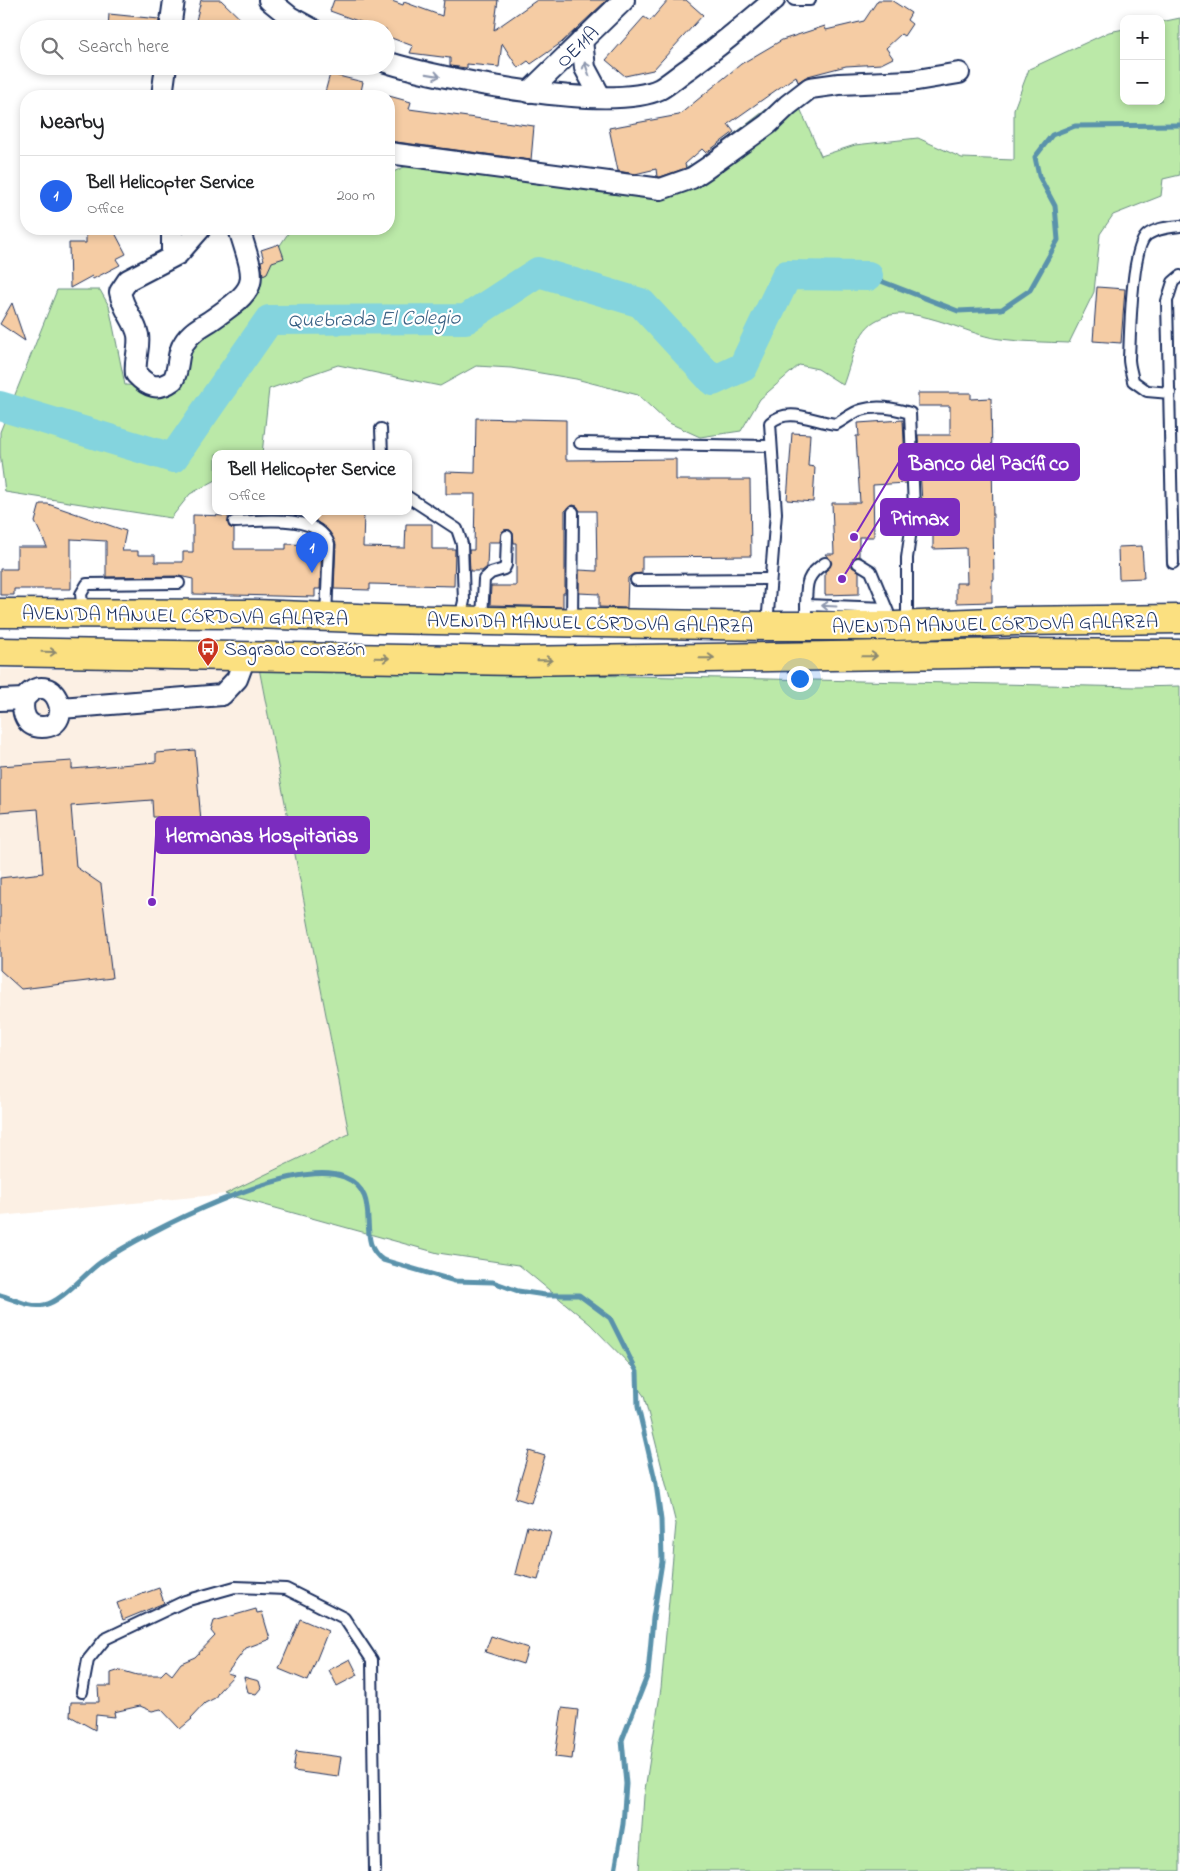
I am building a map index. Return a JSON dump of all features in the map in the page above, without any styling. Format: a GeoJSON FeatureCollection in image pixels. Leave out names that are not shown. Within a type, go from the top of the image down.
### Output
{"type":"FeatureCollection","features":[{"type":"Feature","properties":{"kind":"main road","name":"AVENIDA MANUEL CÓRDOVA GALARZA"},"geometry":{"type":"LineString","coordinates":[[0,613],[255,614],[572,623],[767,626],[806,616],[896,620],[1016,621],[1180,619]]}},
{"type":"Feature","properties":{"kind":"main road"},"geometry":{"type":"LineString","coordinates":[[246,655],[255,614]]}},
{"type":"Feature","properties":{"kind":"main road"},"geometry":{"type":"LineString","coordinates":[[1016,621],[1016,653]]}},
{"type":"Feature","properties":{"kind":"main road","name":"AVENIDA MANUEL CÓRDOVA GALARZA"},"geometry":{"type":"LineString","coordinates":[[0,652],[517,660],[1016,653],[1180,654]]}},
{"type":"Feature","properties":{"kind":"street"},"geometry":{"type":"LineString","coordinates":[[171,20],[174,0]]}},
{"type":"Feature","properties":{"kind":"street"},"geometry":{"type":"LineString","coordinates":[[269,0],[296,20]]}},
{"type":"Feature","properties":{"kind":"street","name":"OE11A"},"geometry":{"type":"LineString","coordinates":[[529,92],[624,0]]}},
{"type":"Feature","properties":{"kind":"street"},"geometry":{"type":"LineString","coordinates":[[395,65],[423,73],[529,92],[624,97],[659,89],[725,42],[774,0]]}},
{"type":"Feature","properties":{"kind":"street"},"geometry":{"type":"LineString","coordinates":[[582,40],[585,68],[600,96]]}},
{"type":"Feature","properties":{"kind":"street"},"geometry":{"type":"LineString","coordinates":[[395,154],[661,189],[692,178],[707,168],[768,124],[810,88],[840,84],[911,81],[959,73]]}},
{"type":"Feature","properties":{"kind":"street"},"geometry":{"type":"LineString","coordinates":[[163,90],[165,75]]}},
{"type":"Feature","properties":{"kind":"street"},"geometry":{"type":"LineString","coordinates":[[172,235],[172,256]]}},
{"type":"Feature","properties":{"kind":"street"},"geometry":{"type":"LineString","coordinates":[[192,235],[185,248],[128,280],[120,292],[122,302],[139,337],[134,364],[136,374],[144,384],[154,387],[173,380],[181,347],[194,332],[246,294],[250,284],[251,271],[240,235]]}},
{"type":"Feature","properties":{"kind":"street"},"geometry":{"type":"LineString","coordinates":[[61,708],[222,695],[237,679],[246,655]]}},
{"type":"Feature","properties":{"kind":"street"},"geometry":{"type":"LineString","coordinates":[[37,689],[46,689],[53,692],[59,699],[61,708],[54,723],[46,727],[37,727],[29,723],[24,716],[22,708],[24,699],[29,692],[37,689]]}},
{"type":"Feature","properties":{"kind":"street"},"geometry":{"type":"LineString","coordinates":[[0,700],[24,699]]}},
{"type":"Feature","properties":{"kind":"lane"},"geometry":{"type":"LineString","coordinates":[[794,0],[810,0]]}},
{"type":"Feature","properties":{"kind":"lane"},"geometry":{"type":"LineString","coordinates":[[1170,393],[1147,391],[1133,381],[1129,360],[1132,301],[1138,249],[1146,235],[1166,227],[1180,226]]}},
{"type":"Feature","properties":{"kind":"lane"},"geometry":{"type":"LineString","coordinates":[[1173,564],[1167,301],[1173,282],[1180,276]]}},
{"type":"Feature","properties":{"kind":"lane"},"geometry":{"type":"LineString","coordinates":[[767,626],[776,513],[770,446],[770,423],[777,416],[789,415],[803,416],[836,424],[860,410],[895,408],[910,413],[914,508],[896,620]]}},
{"type":"Feature","properties":{"kind":"lane"},"geometry":{"type":"LineString","coordinates":[[381,429],[382,450]]}},
{"type":"Feature","properties":{"kind":"lane"},"geometry":{"type":"LineString","coordinates":[[580,443],[770,446]]}},
{"type":"Feature","properties":{"kind":"lane"},"geometry":{"type":"LineString","coordinates":[[412,500],[457,529],[462,544],[464,600],[471,619]]}},
{"type":"Feature","properties":{"kind":"lane"},"geometry":{"type":"LineString","coordinates":[[572,623],[573,512]]}},
{"type":"Feature","properties":{"kind":"lane"},"geometry":{"type":"LineString","coordinates":[[234,522],[297,521],[325,536],[329,544],[326,616]]}},
{"type":"Feature","properties":{"kind":"lane"},"geometry":{"type":"LineString","coordinates":[[471,619],[484,579],[491,573],[504,569],[506,565],[507,536]]}},
{"type":"Feature","properties":{"kind":"lane"},"geometry":{"type":"LineString","coordinates":[[806,616],[807,579],[814,570],[824,563]]}},
{"type":"Feature","properties":{"kind":"lane"},"geometry":{"type":"LineString","coordinates":[[858,563],[871,571],[896,620]]}},
{"type":"Feature","properties":{"kind":"lane"},"geometry":{"type":"LineString","coordinates":[[636,580],[770,579]]}},
{"type":"Feature","properties":{"kind":"lane"},"geometry":{"type":"LineString","coordinates":[[83,612],[81,594],[87,584],[179,583]]}},
{"type":"Feature","properties":{"kind":"lane"},"geometry":{"type":"LineString","coordinates":[[82,1692],[88,1660],[105,1640],[185,1601],[227,1589],[235,1587],[286,1589],[344,1618],[372,1660],[375,1871]]}},
{"type":"Feature","properties":{"kind":"shaded area"},"geometry":{"type":"Polygon","coordinates":[[[259,668],[349,1134],[225,1194],[0,1216],[0,669],[259,668]]]}},
{"type":"Feature","properties":{"kind":"green space"},"geometry":{"type":"Polygon","coordinates":[[[1180,18],[1180,175],[1163,179],[1161,196],[1113,215],[1100,234],[1094,292],[1069,343],[1000,339],[920,316],[889,315],[875,321],[863,333],[854,350],[843,385],[818,369],[799,365],[760,399],[741,431],[700,437],[667,422],[638,395],[576,379],[511,368],[476,366],[440,386],[338,365],[269,389],[262,450],[212,450],[212,482],[190,494],[171,518],[5,492],[0,454],[0,432],[57,290],[100,290],[109,306],[125,385],[150,386],[181,370],[197,345],[262,272],[287,235],[395,235],[395,171],[404,167],[425,163],[641,189],[697,162],[792,90],[821,156],[855,145],[918,138],[962,158],[1014,160],[1014,109],[1029,69],[1109,32],[1120,30],[1120,105],[1165,105],[1165,21],[1180,18]]]}},
{"type":"Feature","properties":{"kind":"green space"},"geometry":{"type":"Polygon","coordinates":[[[259,668],[1137,687],[1180,686],[1180,1871],[639,1871],[644,1796],[661,1688],[676,1524],[644,1396],[639,1389],[637,1372],[590,1324],[519,1265],[438,1253],[225,1194],[349,1134],[259,668]]]}},
{"type":"Feature","properties":{"kind":"building"},"geometry":{"type":"Polygon","coordinates":[[[201,0],[221,0],[242,20],[196,20],[201,0]]]}},
{"type":"Feature","properties":{"kind":"building"},"geometry":{"type":"Polygon","coordinates":[[[334,0],[389,0],[403,5],[404,2],[442,16],[444,0],[498,0],[494,30],[537,0],[607,0],[561,43],[531,64],[528,61],[518,68],[502,43],[499,67],[467,64],[467,68],[450,66],[450,58],[410,53],[413,46],[395,39],[395,20],[355,20],[330,11],[334,0]]]}},
{"type":"Feature","properties":{"kind":"building"},"geometry":{"type":"Polygon","coordinates":[[[668,0],[686,0],[703,15],[653,70],[625,76],[606,60],[644,17],[650,21],[668,0]]]}},
{"type":"Feature","properties":{"kind":"building"},"geometry":{"type":"Polygon","coordinates":[[[878,0],[891,0],[911,13],[907,20],[912,24],[904,36],[901,34],[886,48],[893,58],[881,64],[846,66],[808,76],[798,82],[796,76],[728,124],[734,132],[706,153],[702,149],[685,164],[686,168],[660,177],[657,177],[656,169],[635,174],[618,171],[609,128],[679,115],[741,64],[782,40],[825,26],[826,30],[864,21],[878,0]]]}},
{"type":"Feature","properties":{"kind":"building"},"geometry":{"type":"Polygon","coordinates":[[[109,14],[159,19],[159,20],[109,20],[109,14]]]}},
{"type":"Feature","properties":{"kind":"building"},"geometry":{"type":"Polygon","coordinates":[[[330,75],[363,82],[361,90],[326,90],[330,75]]]}},
{"type":"Feature","properties":{"kind":"building"},"geometry":{"type":"Polygon","coordinates":[[[395,98],[411,102],[409,109],[534,126],[531,160],[395,142],[395,98]]]}},
{"type":"Feature","properties":{"kind":"building"},"geometry":{"type":"Polygon","coordinates":[[[86,235],[116,235],[126,254],[116,259],[120,265],[93,279],[92,276],[70,288],[69,243],[86,243],[86,235]]]}},
{"type":"Feature","properties":{"kind":"building"},"geometry":{"type":"Polygon","coordinates":[[[279,244],[284,258],[272,262],[267,273],[263,275],[261,261],[264,260],[261,250],[279,244]]]}},
{"type":"Feature","properties":{"kind":"building"},"geometry":{"type":"Polygon","coordinates":[[[1097,287],[1125,289],[1121,343],[1093,341],[1097,287]]]}},
{"type":"Feature","properties":{"kind":"building"},"geometry":{"type":"Polygon","coordinates":[[[12,303],[25,341],[0,324],[12,303]]]}},
{"type":"Feature","properties":{"kind":"building"},"geometry":{"type":"Polygon","coordinates":[[[918,393],[971,393],[971,399],[991,398],[994,580],[992,580],[992,602],[956,603],[956,583],[967,583],[966,548],[933,549],[933,520],[923,520],[918,435],[950,435],[950,406],[918,406],[918,393]]]}},
{"type":"Feature","properties":{"kind":"building"},"geometry":{"type":"Polygon","coordinates":[[[476,418],[566,420],[566,460],[676,459],[676,480],[750,480],[751,556],[642,557],[642,573],[633,574],[628,578],[627,608],[599,607],[599,594],[579,593],[579,570],[597,571],[596,511],[580,511],[577,506],[573,505],[565,511],[565,593],[563,593],[563,607],[490,605],[491,586],[516,586],[516,543],[514,543],[513,533],[510,530],[504,530],[501,533],[500,542],[488,542],[487,567],[482,571],[470,571],[469,550],[474,550],[475,494],[446,494],[446,472],[475,473],[476,418]]]}},
{"type":"Feature","properties":{"kind":"building"},"geometry":{"type":"Polygon","coordinates":[[[903,420],[906,483],[873,485],[874,537],[859,537],[859,556],[854,557],[851,562],[852,567],[859,571],[859,594],[825,595],[825,572],[832,563],[825,554],[834,554],[832,503],[860,503],[856,436],[859,436],[858,423],[903,420]]]}},
{"type":"Feature","properties":{"kind":"building"},"geometry":{"type":"Polygon","coordinates":[[[792,433],[810,434],[808,466],[815,467],[813,502],[787,500],[792,433]]]}},
{"type":"Feature","properties":{"kind":"building"},"geometry":{"type":"Polygon","coordinates":[[[40,504],[48,504],[126,531],[122,551],[138,551],[138,555],[155,555],[155,562],[183,562],[183,552],[193,552],[193,515],[228,516],[229,527],[234,529],[234,549],[286,549],[286,544],[317,545],[317,538],[322,546],[320,589],[315,589],[315,597],[193,594],[193,579],[179,576],[106,577],[106,541],[71,539],[71,589],[14,589],[14,595],[0,595],[0,569],[17,569],[17,547],[47,547],[35,522],[40,504]]]}},
{"type":"Feature","properties":{"kind":"building"},"geometry":{"type":"Polygon","coordinates":[[[315,515],[364,515],[363,547],[405,548],[406,524],[432,524],[432,549],[455,549],[454,586],[370,584],[370,590],[334,589],[336,544],[328,530],[316,521],[315,515]]]}},
{"type":"Feature","properties":{"kind":"building"},"geometry":{"type":"Polygon","coordinates":[[[1142,546],[1144,578],[1119,579],[1118,547],[1142,546]]]}},
{"type":"Feature","properties":{"kind":"building"},"geometry":{"type":"Polygon","coordinates":[[[195,750],[203,846],[161,850],[158,817],[153,817],[152,800],[71,806],[76,867],[101,884],[112,978],[21,989],[0,970],[0,878],[43,873],[38,809],[0,812],[0,766],[72,761],[72,769],[156,762],[156,753],[195,750]]]}},
{"type":"Feature","properties":{"kind":"building"},"geometry":{"type":"Polygon","coordinates":[[[529,1451],[545,1456],[531,1503],[515,1498],[529,1451]]]}},
{"type":"Feature","properties":{"kind":"building"},"geometry":{"type":"Polygon","coordinates":[[[527,1526],[551,1532],[538,1580],[515,1574],[527,1526]]]}},
{"type":"Feature","properties":{"kind":"building"},"geometry":{"type":"Polygon","coordinates":[[[159,1588],[164,1603],[123,1620],[117,1603],[159,1588]]]}},
{"type":"Feature","properties":{"kind":"building"},"geometry":{"type":"Polygon","coordinates":[[[256,1609],[257,1613],[262,1612],[270,1639],[246,1648],[227,1673],[234,1675],[215,1698],[205,1703],[192,1719],[180,1729],[161,1709],[152,1711],[140,1706],[114,1712],[115,1717],[96,1715],[95,1730],[70,1716],[71,1702],[99,1702],[98,1686],[111,1686],[111,1673],[120,1670],[137,1675],[161,1675],[166,1670],[172,1675],[181,1663],[195,1657],[215,1636],[211,1631],[214,1621],[256,1609]]]}},
{"type":"Feature","properties":{"kind":"building"},"geometry":{"type":"Polygon","coordinates":[[[300,1619],[328,1631],[308,1681],[279,1669],[300,1619]]]}},
{"type":"Feature","properties":{"kind":"building"},"geometry":{"type":"Polygon","coordinates":[[[491,1636],[528,1648],[523,1664],[485,1652],[491,1636]]]}},
{"type":"Feature","properties":{"kind":"building"},"geometry":{"type":"Polygon","coordinates":[[[350,1659],[358,1675],[337,1686],[329,1670],[350,1659]]]}},
{"type":"Feature","properties":{"kind":"building"},"geometry":{"type":"Polygon","coordinates":[[[244,1677],[259,1681],[261,1688],[256,1694],[248,1692],[244,1677]]]}},
{"type":"Feature","properties":{"kind":"building"},"geometry":{"type":"Polygon","coordinates":[[[562,1708],[578,1710],[572,1759],[555,1757],[562,1708]]]}},
{"type":"Feature","properties":{"kind":"building"},"geometry":{"type":"Polygon","coordinates":[[[296,1751],[341,1757],[338,1777],[293,1771],[296,1751]]]}},
{"type":"Feature","properties":{"kind":"waterway","name":"Quebrada El Colegio"},"geometry":{"type":"LineString","coordinates":[[868,276],[958,311],[1002,309],[1030,290],[1058,240],[1055,206],[1039,176],[1035,157],[1052,135],[1075,126],[1180,125]]}},
{"type":"Feature","properties":{"kind":"waterway","name":"Quebrada El Colegio"},"geometry":{"type":"LineString","coordinates":[[0,406],[173,458],[269,320],[466,319],[538,272],[641,303],[713,381],[743,367],[787,275],[868,276]]}},
{"type":"Feature","properties":{"kind":"waterway"},"geometry":{"type":"LineString","coordinates":[[0,1295],[22,1303],[39,1306],[51,1303],[66,1293],[101,1262],[150,1233],[256,1187],[291,1178],[321,1174],[344,1177],[357,1185],[364,1194],[370,1241],[374,1252],[383,1260],[455,1281],[493,1282],[518,1291],[545,1295],[579,1295],[610,1318],[637,1372],[638,1407],[656,1484],[661,1520],[662,1562],[653,1618],[648,1674],[622,1740],[626,1784],[623,1824],[615,1871]]}},
{"type":"Feature","properties":{"kind":"place","name":"Banco del Pacífico"},"geometry":{"type":"Point","coordinates":[854,537]}},
{"type":"Feature","properties":{"kind":"place","name":"Bell Helicopter Service"},"geometry":{"type":"Point","coordinates":[312,573]}},
{"type":"Feature","properties":{"kind":"place","name":"Primax"},"geometry":{"type":"Point","coordinates":[842,579]}},
{"type":"Feature","properties":{"kind":"place","name":"Sagrado corazón"},"geometry":{"type":"Point","coordinates":[208,667]}},
{"type":"Feature","properties":{"kind":"place","name":"Hermanas Hospitarias"},"geometry":{"type":"Point","coordinates":[152,902]}}]}
